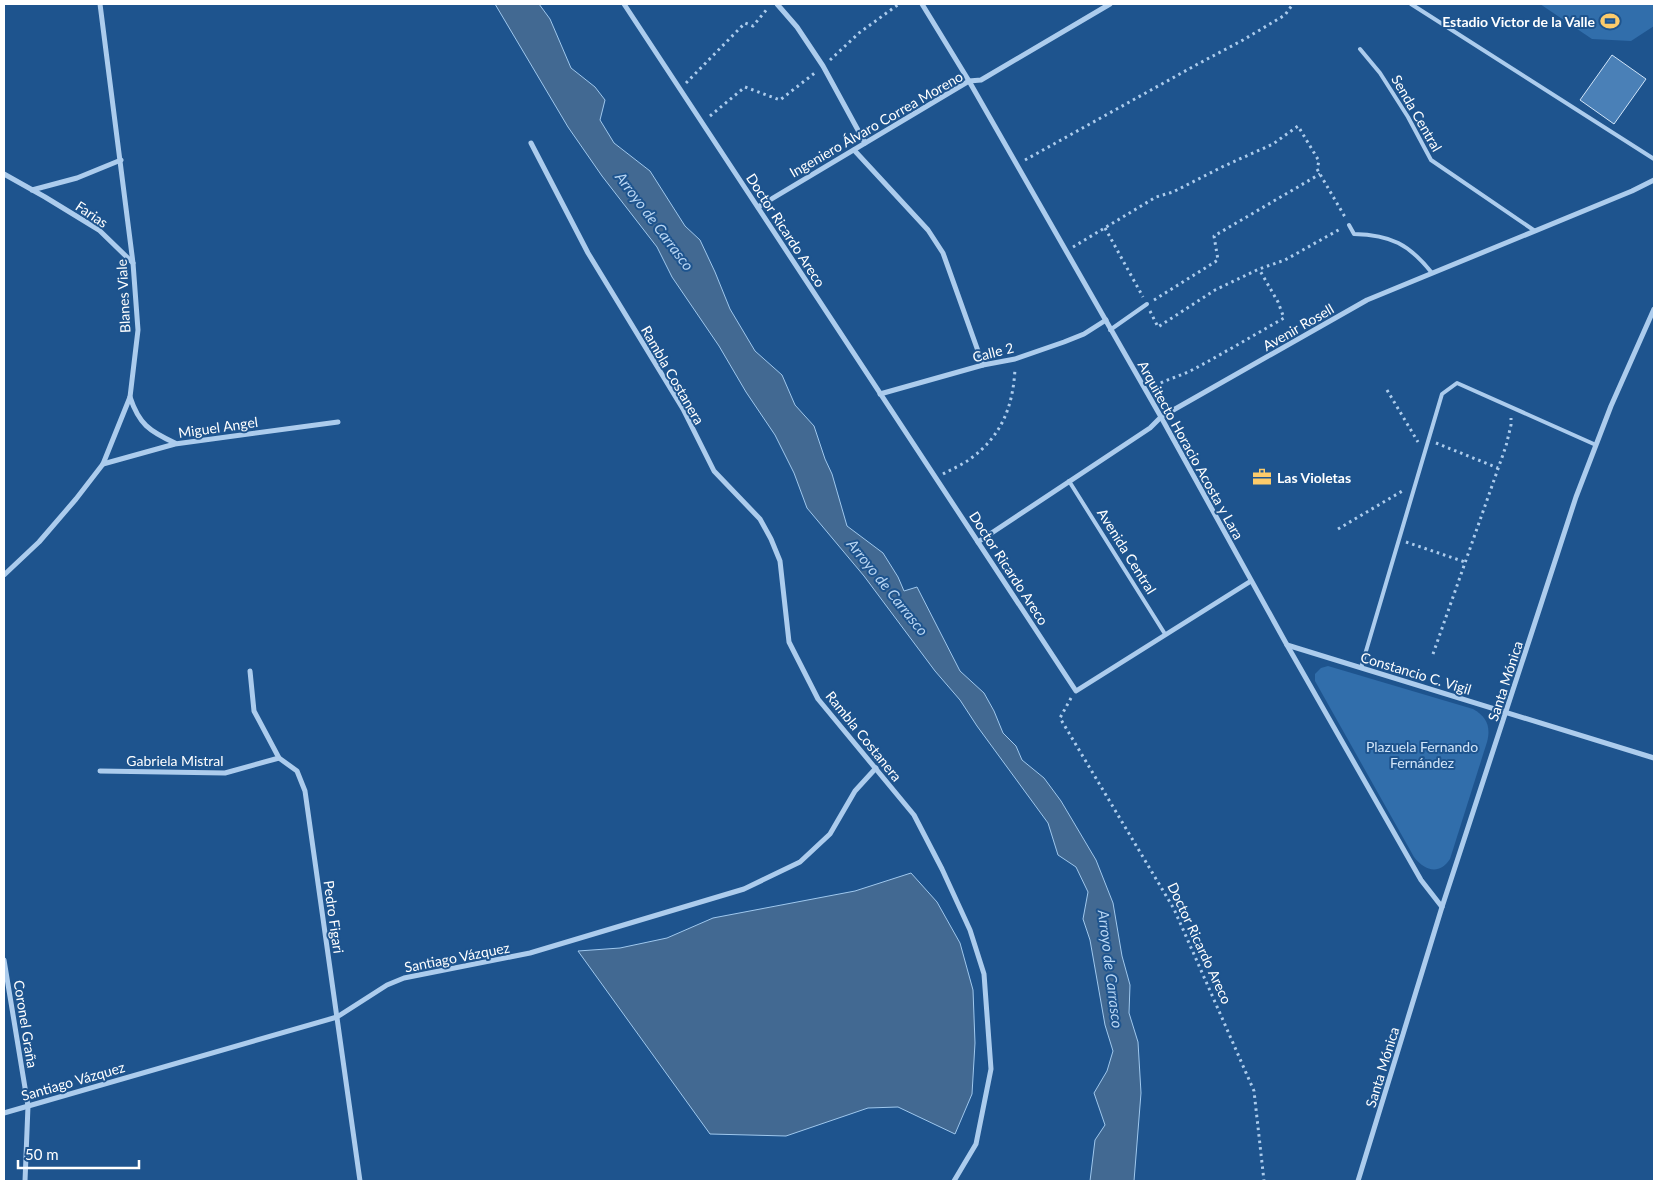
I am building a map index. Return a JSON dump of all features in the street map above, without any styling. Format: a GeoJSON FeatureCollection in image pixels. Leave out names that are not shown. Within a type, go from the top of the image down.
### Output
{"type":"FeatureCollection","features":[{"type":"Feature","properties":{"kind":"street","name":"Blanes Viale"},"geometry":{"type":"LineString","coordinates":[[4,575],[39,542],[103,464],[130,397],[138,330],[133,263],[100,4]]}},
{"type":"Feature","properties":{"kind":"street","name":"Doctor Ricardo Areco"},"geometry":{"type":"LineString","coordinates":[[624,4],[1076,691]]}},
{"type":"Feature","properties":{"kind":"street"},"geometry":{"type":"LineString","coordinates":[[777,4],[797,27],[824,66],[865,143]]}},
{"type":"Feature","properties":{"kind":"street","name":"Arquitecto Horacio Acosta y Lara"},"geometry":{"type":"LineString","coordinates":[[922,4],[1017,164],[1106,320],[1251,581],[1421,880],[1442,907]]}},
{"type":"Feature","properties":{"kind":"street","name":"Ingeniero Álvaro Correa Moreno"},"geometry":{"type":"LineString","coordinates":[[758,207],[968,81],[981,80],[1110,4]]}},
{"type":"Feature","properties":{"kind":"street","name":"Rambla Costanera"},"geometry":{"type":"LineString","coordinates":[[531,143],[588,253],[682,409],[714,471],[760,519],[771,538],[780,561],[789,642],[818,699],[914,815],[942,869],[970,930],[984,974],[991,1069],[976,1144],[954,1181]]}},
{"type":"Feature","properties":{"kind":"street"},"geometry":{"type":"LineString","coordinates":[[854,150],[928,230],[943,253],[983,365]]}},
{"type":"Feature","properties":{"kind":"street","name":"Farias"},"geometry":{"type":"LineString","coordinates":[[32,190],[77,178],[121,160]]}},
{"type":"Feature","properties":{"kind":"street","name":"Farias"},"geometry":{"type":"LineString","coordinates":[[4,174],[98,230],[133,263]]}},
{"type":"Feature","properties":{"kind":"street","name":"Avenir Rosell"},"geometry":{"type":"LineString","coordinates":[[978,542],[1150,428],[1161,417],[1367,300],[1632,191],[1654,180]]}},
{"type":"Feature","properties":{"kind":"street","name":"Santa Mónica"},"geometry":{"type":"LineString","coordinates":[[1358,1181],[1442,907],[1507,713],[1570,514],[1596,445],[1654,308]]}},
{"type":"Feature","properties":{"kind":"street","name":"Calle 2"},"geometry":{"type":"LineString","coordinates":[[880,394],[983,365],[1015,359],[1077,337],[1106,320]]}},
{"type":"Feature","properties":{"kind":"street"},"geometry":{"type":"LineString","coordinates":[[130,397],[136,414],[146,426],[157,435],[175,444]]}},
{"type":"Feature","properties":{"kind":"street","name":"Miguel Angel"},"geometry":{"type":"LineString","coordinates":[[103,464],[175,444],[338,422]]}},
{"type":"Feature","properties":{"kind":"street"},"geometry":{"type":"LineString","coordinates":[[1076,691],[1251,581]]}},
{"type":"Feature","properties":{"kind":"street","name":"Constancio C. Vigil"},"geometry":{"type":"LineString","coordinates":[[1287,645],[1654,758]]}},
{"type":"Feature","properties":{"kind":"street","name":"Pedro Figari"},"geometry":{"type":"LineString","coordinates":[[250,671],[254,711],[278,758],[297,771],[304,791],[360,1181]]}},
{"type":"Feature","properties":{"kind":"street","name":"Gabriela Mistral"},"geometry":{"type":"LineString","coordinates":[[100,771],[225,773],[278,758]]}},
{"type":"Feature","properties":{"kind":"street","name":"Santiago Vázquez"},"geometry":{"type":"LineString","coordinates":[[4,1113],[337,1017],[387,984],[404,978],[530,953],[744,889],[800,862],[830,834],[855,791],[876,768]]}},
{"type":"Feature","properties":{"kind":"street","name":"Coronel Graña"},"geometry":{"type":"LineString","coordinates":[[4,960],[28,1106],[25,1181]]}},
{"type":"Feature","properties":{"kind":"lane"},"geometry":{"type":"LineString","coordinates":[[1411,4],[1654,159]]}},
{"type":"Feature","properties":{"kind":"lane","name":"Senda Central"},"geometry":{"type":"LineString","coordinates":[[1360,49],[1380,73],[1408,117],[1431,160],[1535,231]]}},
{"type":"Feature","properties":{"kind":"lane"},"geometry":{"type":"LineString","coordinates":[[1349,224],[1354,234],[1376,235],[1395,241],[1419,256],[1432,273]]}},
{"type":"Feature","properties":{"kind":"lane"},"geometry":{"type":"LineString","coordinates":[[1110,330],[1147,304]]}},
{"type":"Feature","properties":{"kind":"lane"},"geometry":{"type":"LineString","coordinates":[[1361,668],[1442,394],[1457,383],[1596,445]]}},
{"type":"Feature","properties":{"kind":"lane","name":"Avenida Central"},"geometry":{"type":"LineString","coordinates":[[1069,481],[1165,634]]}},
{"type":"Feature","properties":{"kind":"path"},"geometry":{"type":"LineString","coordinates":[[680,89],[745,23],[753,26],[771,4]]}},
{"type":"Feature","properties":{"kind":"path"},"geometry":{"type":"LineString","coordinates":[[702,123],[745,87],[780,100],[824,66],[859,33],[899,4]]}},
{"type":"Feature","properties":{"kind":"path"},"geometry":{"type":"LineString","coordinates":[[1017,164],[1244,40],[1286,15],[1293,4]]}},
{"type":"Feature","properties":{"kind":"path"},"geometry":{"type":"LineString","coordinates":[[1066,251],[1156,197],[1173,192],[1273,144],[1298,126],[1319,161],[1317,169],[1349,224],[1284,260],[1259,269],[1215,290],[1158,327],[1105,228]]}},
{"type":"Feature","properties":{"kind":"path"},"geometry":{"type":"LineString","coordinates":[[1147,304],[1218,260],[1214,236],[1320,174]]}},
{"type":"Feature","properties":{"kind":"path"},"geometry":{"type":"LineString","coordinates":[[1146,391],[1197,368],[1284,318],[1278,302],[1259,269]]}},
{"type":"Feature","properties":{"kind":"path"},"geometry":{"type":"LineString","coordinates":[[936,478],[971,459],[991,439],[1008,413],[1014,390],[1015,359]]}},
{"type":"Feature","properties":{"kind":"path"},"geometry":{"type":"LineString","coordinates":[[1387,390],[1425,453]]}},
{"type":"Feature","properties":{"kind":"path"},"geometry":{"type":"LineString","coordinates":[[1433,654],[1512,425],[1511,407]]}},
{"type":"Feature","properties":{"kind":"path"},"geometry":{"type":"LineString","coordinates":[[1429,440],[1498,468]]}},
{"type":"Feature","properties":{"kind":"path"},"geometry":{"type":"LineString","coordinates":[[1338,529],[1416,484]]}},
{"type":"Feature","properties":{"kind":"path"},"geometry":{"type":"LineString","coordinates":[[1399,540],[1465,562]]}},
{"type":"Feature","properties":{"kind":"path","name":"Doctor Ricardo Areco"},"geometry":{"type":"LineString","coordinates":[[1076,691],[1060,718],[1174,909],[1226,1027],[1254,1091],[1264,1181]]}},
{"type":"Feature","properties":{"kind":"green space","name":"Estadio Victor de la Valle"},"geometry":{"type":"Polygon","coordinates":[[[1540,4],[1654,4],[1654,26],[1631,41],[1592,39],[1540,4]]]}},
{"type":"Feature","properties":{"kind":"green space","name":"Plazuela Fernando Fernández"},"geometry":{"type":"Polygon","coordinates":[[[1328,666],[1473,709],[1485,719],[1488,727],[1487,742],[1450,859],[1441,868],[1427,868],[1414,857],[1315,681],[1315,674],[1321,668],[1328,666]]]}},
{"type":"Feature","properties":{"kind":"water","name":"Arroyo de Carrasco"},"geometry":{"type":"Polygon","coordinates":[[[495,4],[539,4],[550,19],[571,68],[595,87],[605,100],[600,120],[614,143],[650,171],[685,226],[700,240],[730,309],[755,351],[782,375],[795,405],[814,426],[832,474],[847,526],[883,553],[898,577],[904,591],[917,587],[960,671],[984,693],[1003,733],[1016,746],[1022,760],[1044,778],[1061,801],[1096,860],[1113,903],[1122,956],[1130,985],[1129,1013],[1138,1042],[1141,1093],[1134,1181],[1090,1181],[1095,1140],[1105,1125],[1094,1093],[1107,1071],[1113,1051],[1105,1025],[1090,940],[1083,919],[1088,892],[1076,867],[1058,855],[1048,823],[960,700],[935,671],[864,576],[807,508],[794,473],[775,435],[746,392],[719,346],[672,277],[657,247],[602,176],[568,127],[495,4]]]}},
{"type":"Feature","properties":{"kind":"water"},"geometry":{"type":"Polygon","coordinates":[[[911,873],[937,902],[960,943],[973,990],[975,1043],[972,1094],[955,1134],[898,1107],[868,1108],[786,1136],[710,1134],[578,951],[620,948],[667,938],[713,918],[855,891],[911,873]]]}},
{"type":"Feature","properties":{"kind":"building"},"geometry":{"type":"Polygon","coordinates":[[[1612,55],[1646,79],[1614,124],[1580,100],[1612,55]]]}},
{"type":"Feature","properties":{"kind":"place","name":"Estadio Victor de la Valle"},"geometry":{"type":"Point","coordinates":[1610,21]}},
{"type":"Feature","properties":{"kind":"place","name":"Las Violetas"},"geometry":{"type":"Point","coordinates":[1262,477]}}]}
